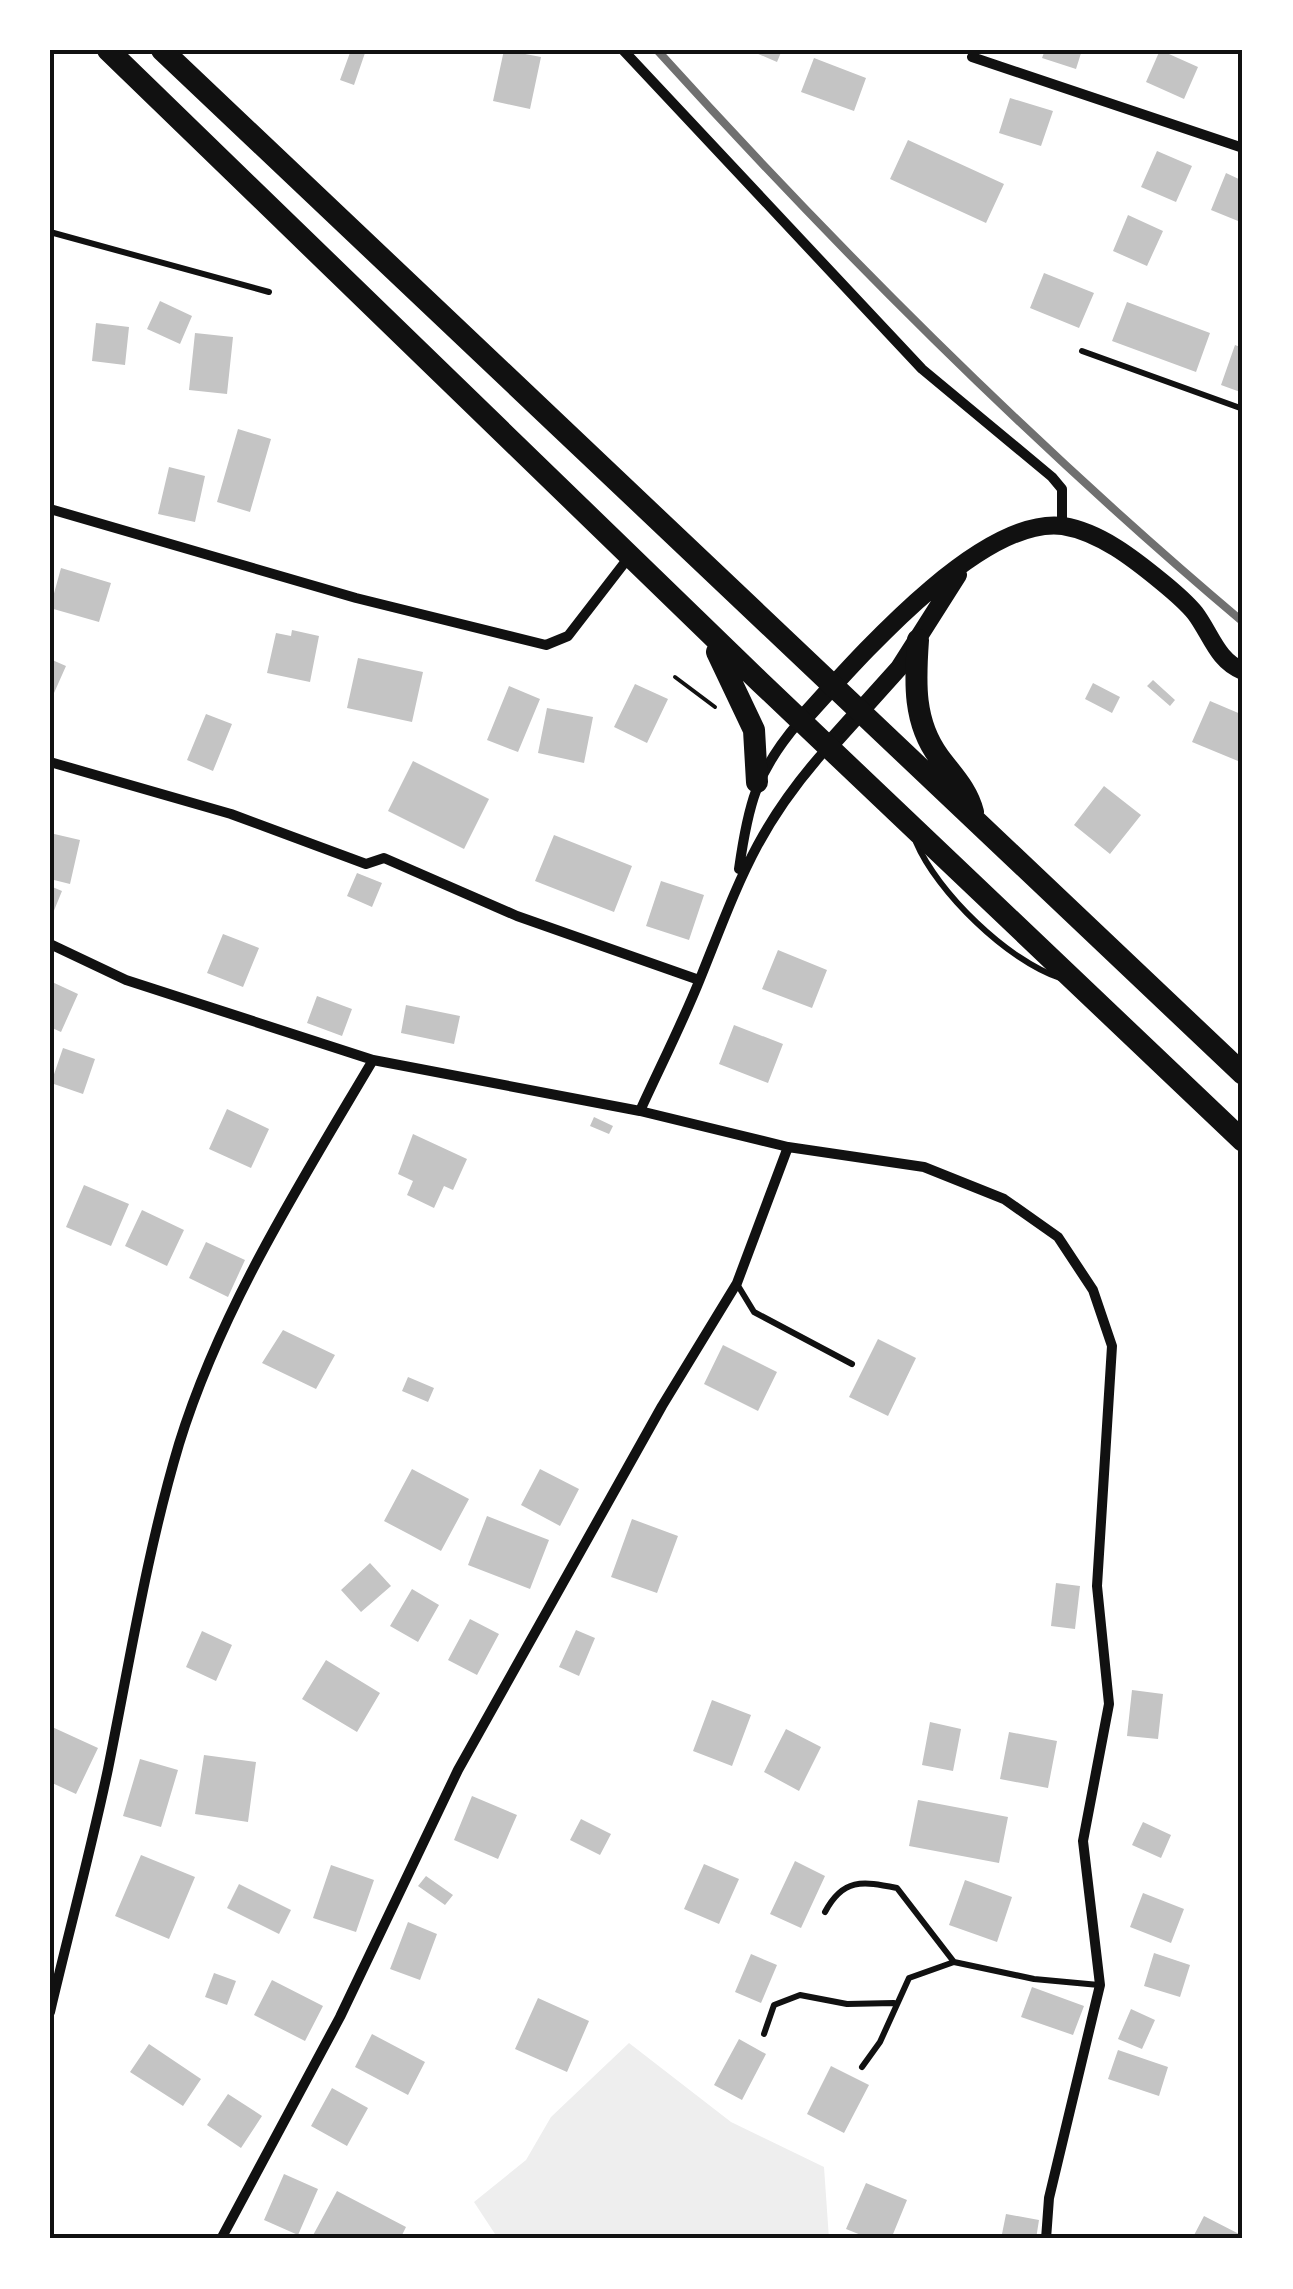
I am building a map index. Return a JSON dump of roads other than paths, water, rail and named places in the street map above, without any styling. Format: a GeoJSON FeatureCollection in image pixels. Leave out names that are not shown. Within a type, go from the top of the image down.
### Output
{"type":"FeatureCollection","features":[{"type":"Feature","properties":{"kind":"main road"},"geometry":{"type":"LineString","coordinates":[[108,50],[304,234],[828,747],[1243,1140]]}},
{"type":"Feature","properties":{"kind":"main road"},"geometry":{"type":"LineString","coordinates":[[162,50],[1243,1074]]}},
{"type":"Feature","properties":{"kind":"main road"},"geometry":{"type":"LineString","coordinates":[[708,631],[754,730],[757,782]]}},
{"type":"Feature","properties":{"kind":"main road"},"geometry":{"type":"LineString","coordinates":[[918,640],[915,681],[921,721],[939,757],[969,796],[975,820]]}},
{"type":"Feature","properties":{"kind":"street"},"geometry":{"type":"LineString","coordinates":[[624,50],[922,369],[1052,477],[1062,489],[1062,526]]}},
{"type":"Feature","properties":{"kind":"street"},"geometry":{"type":"LineString","coordinates":[[972,58],[1243,148]]}},
{"type":"Feature","properties":{"kind":"street"},"geometry":{"type":"LineString","coordinates":[[50,509],[339,594],[546,644],[568,636],[630,556]]}},
{"type":"Feature","properties":{"kind":"street"},"geometry":{"type":"LineString","coordinates":[[737,880],[757,782],[777,748],[909,609],[966,562],[1012,532],[1062,526],[1093,535],[1167,585],[1194,612],[1226,661],[1243,671]]}},
{"type":"Feature","properties":{"kind":"street"},"geometry":{"type":"LineString","coordinates":[[640,1112],[699,980],[737,880],[778,806],[918,640],[966,562]]}},
{"type":"Feature","properties":{"kind":"street"},"geometry":{"type":"LineString","coordinates":[[50,762],[231,814],[366,864],[384,858],[517,916],[699,980]]}},
{"type":"Feature","properties":{"kind":"street"},"geometry":{"type":"LineString","coordinates":[[50,944],[126,980],[372,1060],[640,1112],[788,1147],[924,1167],[1004,1199],[1058,1237],[1093,1290],[1112,1346],[1098,1586],[1109,1704],[1082,1841],[1100,1985],[1048,2198],[1046,2239]]}},
{"type":"Feature","properties":{"kind":"street"},"geometry":{"type":"LineString","coordinates":[[50,2012],[108,1770],[146,1566],[180,1442],[211,1360],[272,1234],[372,1060]]}},
{"type":"Feature","properties":{"kind":"street"},"geometry":{"type":"LineString","coordinates":[[221,2239],[340,2017],[458,1770],[662,1406],[737,1283],[788,1147]]}},
{"type":"Feature","properties":{"kind":"lane"},"geometry":{"type":"LineString","coordinates":[[50,232],[269,292]]}},
{"type":"Feature","properties":{"kind":"lane"},"geometry":{"type":"LineString","coordinates":[[1082,350],[1243,410]]}},
{"type":"Feature","properties":{"kind":"lane"},"geometry":{"type":"LineString","coordinates":[[737,1283],[754,1312],[852,1364]]}},
{"type":"Feature","properties":{"kind":"lane"},"geometry":{"type":"LineString","coordinates":[[825,1912],[836,1892],[858,1880],[897,1888],[954,1962]]}},
{"type":"Feature","properties":{"kind":"lane"},"geometry":{"type":"LineString","coordinates":[[862,2066],[880,2042],[910,1978],[954,1962],[1034,1979],[1100,1985]]}},
{"type":"Feature","properties":{"kind":"lane"},"geometry":{"type":"LineString","coordinates":[[764,2034],[774,2005],[800,1995],[847,2004],[895,2003]]}},
{"type":"Feature","properties":{"kind":"railway"},"geometry":{"type":"LineString","coordinates":[[657,50],[940,346],[1089,487],[1243,622]]}}]}
